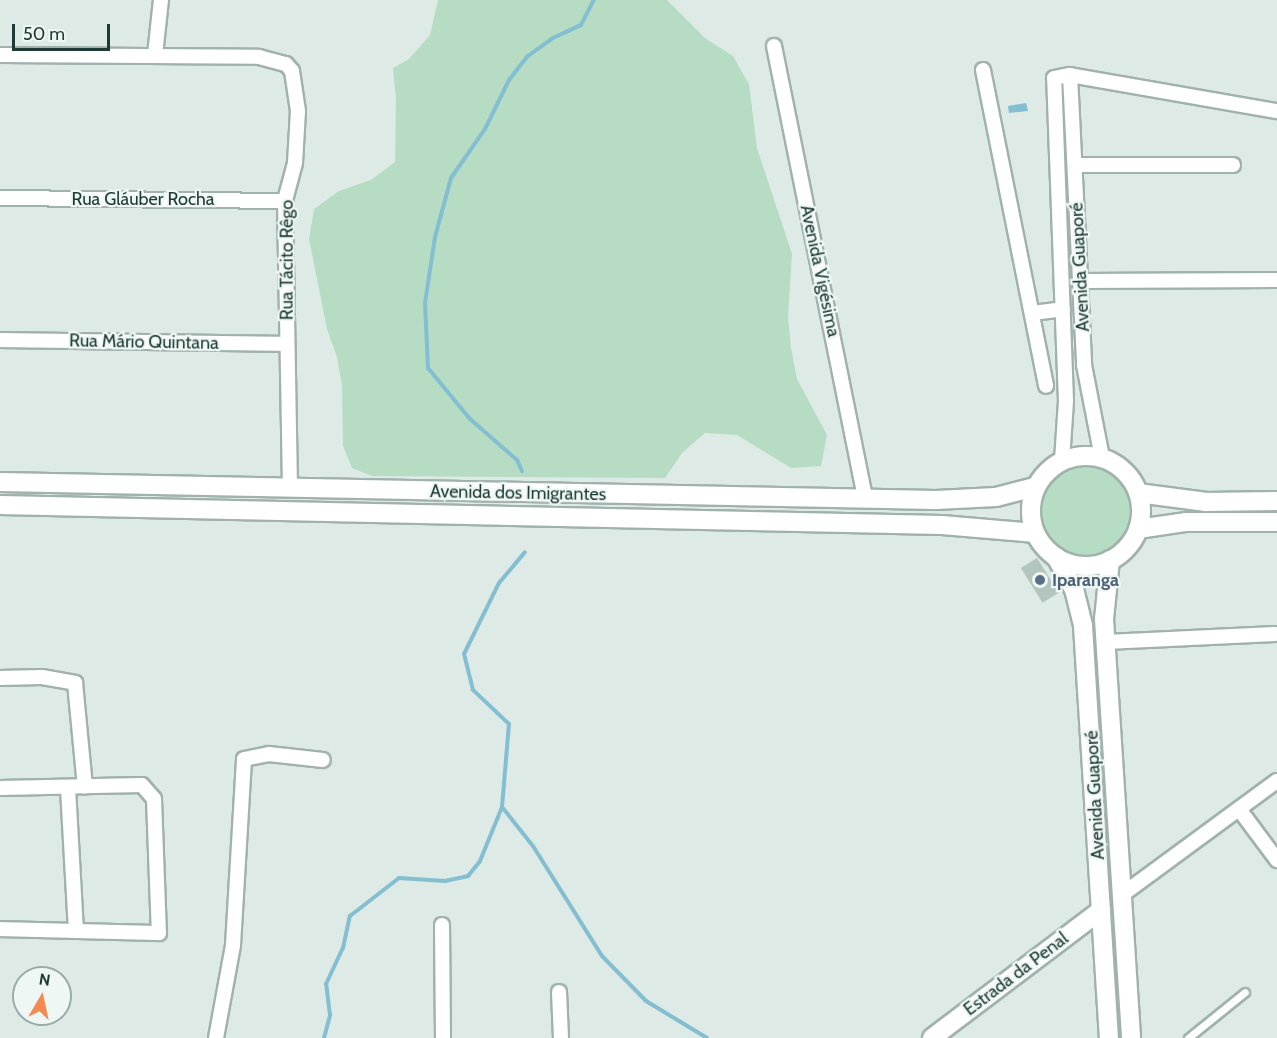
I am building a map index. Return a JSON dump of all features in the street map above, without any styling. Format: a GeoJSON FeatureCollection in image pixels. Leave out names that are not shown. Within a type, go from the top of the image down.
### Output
{"type":"FeatureCollection","features":[{"type":"Feature","properties":{"kind":"main road"},"geometry":{"type":"LineString","coordinates":[[1085,455],[1102,458],[1130,477],[1138,493],[1141,511],[1138,529],[1130,544],[1110,560],[1087,566],[1056,557],[1035,532],[1031,518],[1035,487],[1043,475],[1062,461],[1085,455]]}},
{"type":"Feature","properties":{"kind":"main road","name":"Avenida dos Imigrantes"},"geometry":{"type":"LineString","coordinates":[[0,482],[290,489],[961,499],[1035,487]]}},
{"type":"Feature","properties":{"kind":"main road"},"geometry":{"type":"LineString","coordinates":[[1138,493],[1206,502],[1277,501]]}},
{"type":"Feature","properties":{"kind":"main road","name":"Avenida dos Imigrantes"},"geometry":{"type":"LineString","coordinates":[[0,506],[942,525],[1035,532]]}},
{"type":"Feature","properties":{"kind":"main road"},"geometry":{"type":"LineString","coordinates":[[1138,529],[1186,522],[1277,522]]}},
{"type":"Feature","properties":{"kind":"main road","name":"Avenida Guaporé"},"geometry":{"type":"LineString","coordinates":[[1056,557],[1074,590],[1083,626],[1109,1038]]}},
{"type":"Feature","properties":{"kind":"main road","name":"Avenida Guaporé"},"geometry":{"type":"LineString","coordinates":[[1110,560],[1106,642],[1131,1038]]}},
{"type":"Feature","properties":{"kind":"main road","name":"Estrada da Penal"},"geometry":{"type":"LineString","coordinates":[[932,1038],[1101,910]]}},
{"type":"Feature","properties":{"kind":"street"},"geometry":{"type":"LineString","coordinates":[[0,55],[155,55],[161,0]]}},
{"type":"Feature","properties":{"kind":"street","name":"Avenida Vigésima"},"geometry":{"type":"LineString","coordinates":[[774,46],[865,496]]}},
{"type":"Feature","properties":{"kind":"street","name":"Rua Tácito Rêgo"},"geometry":{"type":"LineString","coordinates":[[155,55],[276,60],[292,71],[297,96],[297,132],[285,201],[290,489]]}},
{"type":"Feature","properties":{"kind":"street"},"geometry":{"type":"LineString","coordinates":[[983,70],[1046,386]]}},
{"type":"Feature","properties":{"kind":"street"},"geometry":{"type":"LineString","coordinates":[[1070,75],[1277,111]]}},
{"type":"Feature","properties":{"kind":"street","name":"Avenida Guaporé"},"geometry":{"type":"LineString","coordinates":[[1062,461],[1066,401],[1053,84],[1056,77],[1070,75],[1088,398],[1102,458]]}},
{"type":"Feature","properties":{"kind":"street"},"geometry":{"type":"LineString","coordinates":[[1076,165],[1233,165]]}},
{"type":"Feature","properties":{"kind":"street"},"geometry":{"type":"LineString","coordinates":[[1058,188],[1076,186]]}},
{"type":"Feature","properties":{"kind":"street","name":"Rua Gláuber Rocha"},"geometry":{"type":"LineString","coordinates":[[0,198],[285,201]]}},
{"type":"Feature","properties":{"kind":"street"},"geometry":{"type":"LineString","coordinates":[[1081,281],[1277,280]]}},
{"type":"Feature","properties":{"kind":"street"},"geometry":{"type":"LineString","coordinates":[[1032,313],[1063,309]]}},
{"type":"Feature","properties":{"kind":"street","name":"Rua Mário Quintana"},"geometry":{"type":"LineString","coordinates":[[0,340],[287,345]]}},
{"type":"Feature","properties":{"kind":"street"},"geometry":{"type":"LineString","coordinates":[[1106,642],[1275,634]]}},
{"type":"Feature","properties":{"kind":"street"},"geometry":{"type":"LineString","coordinates":[[0,678],[42,677],[75,683],[85,788]]}},
{"type":"Feature","properties":{"kind":"street"},"geometry":{"type":"LineString","coordinates":[[216,1038],[233,945],[244,759],[269,754],[323,760]]}},
{"type":"Feature","properties":{"kind":"street"},"geometry":{"type":"LineString","coordinates":[[1122,894],[1277,781]]}},
{"type":"Feature","properties":{"kind":"street"},"geometry":{"type":"LineString","coordinates":[[0,788],[142,785],[154,799],[159,933],[0,929]]}},
{"type":"Feature","properties":{"kind":"street"},"geometry":{"type":"LineString","coordinates":[[68,788],[76,931]]}},
{"type":"Feature","properties":{"kind":"street"},"geometry":{"type":"LineString","coordinates":[[1239,809],[1277,860]]}},
{"type":"Feature","properties":{"kind":"street"},"geometry":{"type":"LineString","coordinates":[[441,925],[443,1038]]}},
{"type":"Feature","properties":{"kind":"street"},"geometry":{"type":"LineString","coordinates":[[559,992],[561,1038]]}},
{"type":"Feature","properties":{"kind":"lane"},"geometry":{"type":"LineString","coordinates":[[1188,1038],[1245,992]]}},
{"type":"Feature","properties":{"kind":"green space"},"geometry":{"type":"Polygon","coordinates":[[[438,0],[667,0],[705,38],[733,56],[749,84],[757,148],[792,254],[788,317],[791,348],[797,379],[827,435],[821,466],[791,468],[737,435],[705,433],[682,453],[665,478],[372,476],[352,468],[343,446],[342,386],[337,357],[327,329],[309,239],[314,209],[339,191],[371,180],[395,162],[396,99],[393,68],[409,59],[430,35],[438,0]]]}},
{"type":"Feature","properties":{"kind":"green space"},"geometry":{"type":"Polygon","coordinates":[[[1085,462],[1103,466],[1119,476],[1129,492],[1133,510],[1129,528],[1119,544],[1103,554],[1085,558],[1067,554],[1051,544],[1041,528],[1037,510],[1041,492],[1051,476],[1067,466],[1085,462]]]}},
{"type":"Feature","properties":{"kind":"water"},"geometry":{"type":"Polygon","coordinates":[[[1026,103],[1028,111],[1009,113],[1008,106],[1026,103]]]}},
{"type":"Feature","properties":{"kind":"building","name":"Iparanga"},"geometry":{"type":"Polygon","coordinates":[[[1037,558],[1059,593],[1043,603],[1021,568],[1037,558]]]}},
{"type":"Feature","properties":{"kind":"waterway"},"geometry":{"type":"LineString","coordinates":[[522,471],[517,460],[470,419],[428,368],[425,303],[435,237],[451,178],[485,129],[509,80],[528,56],[553,38],[581,25],[594,0]]}},
{"type":"Feature","properties":{"kind":"waterway"},"geometry":{"type":"LineString","coordinates":[[324,1038],[330,1015],[326,984],[343,948],[350,916],[399,878],[445,881],[468,876],[480,861],[502,807],[509,724],[473,690],[464,654],[499,583],[525,552]]}},
{"type":"Feature","properties":{"kind":"waterway"},"geometry":{"type":"LineString","coordinates":[[502,807],[533,846],[602,956],[646,1001],[707,1038]]}},
{"type":"Feature","properties":{"kind":"place","name":"Iparanga"},"geometry":{"type":"Point","coordinates":[1040,580]}}]}
